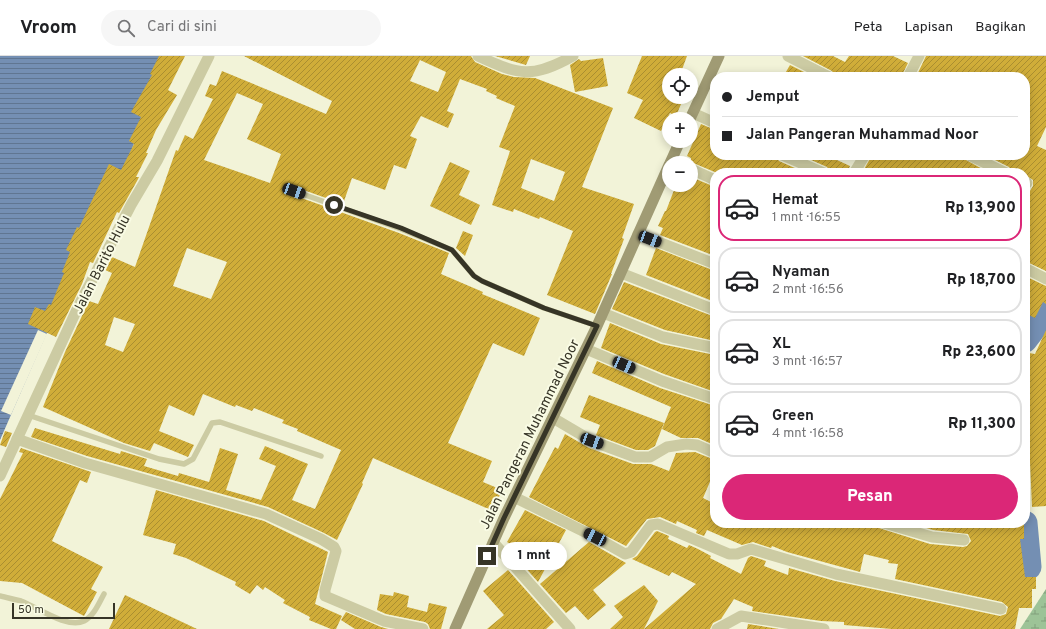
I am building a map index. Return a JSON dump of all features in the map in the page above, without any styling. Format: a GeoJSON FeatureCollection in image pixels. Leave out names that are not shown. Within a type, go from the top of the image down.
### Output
{"type":"FeatureCollection","features":[{"type":"Feature","properties":{"kind":"main road"},"geometry":{"type":"LineString","coordinates":[[711,72],[718,56]]}},
{"type":"Feature","properties":{"kind":"main road"},"geometry":{"type":"LineString","coordinates":[[693,112],[710,74]]}},
{"type":"Feature","properties":{"kind":"main road","name":"Jalan Pangeran Muhammad Noor"},"geometry":{"type":"LineString","coordinates":[[455,629],[514,497],[554,418],[662,184]]}},
{"type":"Feature","properties":{"kind":"street","name":"Jalan Barito Hulu"},"geometry":{"type":"LineString","coordinates":[[0,476],[79,306],[131,205],[157,161],[209,56]]}},
{"type":"Feature","properties":{"kind":"street"},"geometry":{"type":"LineString","coordinates":[[478,56],[516,72],[528,73],[541,71],[573,56]]}},
{"type":"Feature","properties":{"kind":"street"},"geometry":{"type":"LineString","coordinates":[[788,56],[819,72]]}},
{"type":"Feature","properties":{"kind":"street"},"geometry":{"type":"LineString","coordinates":[[911,72],[919,56]]}},
{"type":"Feature","properties":{"kind":"street"},"geometry":{"type":"LineString","coordinates":[[698,118],[710,122]]}},
{"type":"Feature","properties":{"kind":"street"},"geometry":{"type":"LineString","coordinates":[[794,160],[812,168]]}},
{"type":"Feature","properties":{"kind":"street"},"geometry":{"type":"LineString","coordinates":[[979,160],[996,168]]}},
{"type":"Feature","properties":{"kind":"street"},"geometry":{"type":"LineString","coordinates":[[698,172],[710,178]]}},
{"type":"Feature","properties":{"kind":"street"},"geometry":{"type":"LineString","coordinates":[[638,234],[710,262]]}},
{"type":"Feature","properties":{"kind":"street"},"geometry":{"type":"LineString","coordinates":[[1030,271],[1046,279]]}},
{"type":"Feature","properties":{"kind":"street"},"geometry":{"type":"LineString","coordinates":[[620,273],[710,308]]}},
{"type":"Feature","properties":{"kind":"street"},"geometry":{"type":"LineString","coordinates":[[603,313],[663,338],[710,347]]}},
{"type":"Feature","properties":{"kind":"street"},"geometry":{"type":"LineString","coordinates":[[586,349],[662,381],[710,396]]}},
{"type":"Feature","properties":{"kind":"street"},"geometry":{"type":"LineString","coordinates":[[554,418],[592,441],[635,457],[650,457],[667,447],[686,444],[710,451]]}},
{"type":"Feature","properties":{"kind":"street"},"geometry":{"type":"LineString","coordinates":[[17,439],[85,462],[266,514],[321,539],[334,547],[336,551],[325,590],[325,596],[384,621],[423,629]]}},
{"type":"Feature","properties":{"kind":"street"},"geometry":{"type":"LineString","coordinates":[[514,497],[595,537],[625,554],[632,552],[651,525],[658,524],[729,554],[737,554],[751,549],[836,574],[1000,609]]}},
{"type":"Feature","properties":{"kind":"street"},"geometry":{"type":"LineString","coordinates":[[901,528],[932,537],[964,540]]}},
{"type":"Feature","properties":{"kind":"street"},"geometry":{"type":"LineString","coordinates":[[494,542],[570,629]]}},
{"type":"Feature","properties":{"kind":"street"},"geometry":{"type":"LineString","coordinates":[[717,629],[741,616],[790,626],[824,629]]}},
{"type":"Feature","properties":{"kind":"lane"},"geometry":{"type":"LineString","coordinates":[[294,191],[401,228],[452,250],[474,276],[482,281],[544,308],[597,326]]}},
{"type":"Feature","properties":{"kind":"lane"},"geometry":{"type":"LineString","coordinates":[[28,415],[159,459],[184,464],[193,459],[212,423],[220,422],[321,456]]}},
{"type":"Feature","properties":{"kind":"lane"},"geometry":{"type":"LineString","coordinates":[[0,596],[20,601],[70,623],[82,622],[86,620],[104,594]]}},
{"type":"Feature","properties":{"kind":"green space"},"geometry":{"type":"Polygon","coordinates":[[[1046,589],[1046,629],[1020,629],[1046,589]]]}},
{"type":"Feature","properties":{"kind":"water"},"geometry":{"type":"Polygon","coordinates":[[[0,56],[167,56],[124,170],[67,287],[0,440],[0,56]]]}},
{"type":"Feature","properties":{"kind":"pier"},"geometry":{"type":"Polygon","coordinates":[[[38,330],[47,334],[11,415],[1,411],[38,330]]]}},
{"type":"Feature","properties":{"kind":"building"},"geometry":{"type":"Polygon","coordinates":[[[159,56],[185,56],[168,90],[177,95],[156,130],[146,153],[148,153],[136,177],[139,177],[137,181],[119,213],[117,212],[93,263],[90,262],[82,284],[56,337],[28,324],[35,307],[45,311],[49,304],[51,305],[64,273],[62,272],[70,252],[66,250],[77,227],[79,228],[109,164],[121,170],[134,144],[129,141],[141,117],[131,112],[152,75],[150,74],[159,56]]]}},
{"type":"Feature","properties":{"kind":"building"},"geometry":{"type":"Polygon","coordinates":[[[244,56],[471,56],[475,62],[502,74],[514,77],[535,78],[613,108],[582,187],[634,204],[622,238],[624,239],[612,274],[595,314],[547,295],[573,231],[540,217],[539,219],[514,209],[513,212],[492,205],[510,151],[499,147],[515,106],[496,98],[497,96],[486,91],[487,89],[460,79],[447,111],[454,114],[448,128],[421,116],[410,136],[417,139],[406,169],[394,165],[385,190],[352,178],[343,204],[295,187],[290,190],[293,195],[399,233],[449,253],[441,274],[483,292],[482,294],[540,318],[524,356],[493,343],[448,443],[492,461],[483,482],[502,490],[493,511],[373,458],[362,483],[363,484],[337,540],[268,507],[87,456],[31,437],[35,428],[120,454],[121,451],[147,459],[144,466],[178,476],[179,473],[209,482],[220,448],[238,454],[226,490],[261,500],[276,466],[259,459],[265,446],[308,464],[292,500],[315,509],[341,450],[297,431],[298,429],[282,423],[284,420],[254,408],[252,411],[236,405],[235,407],[203,394],[194,416],[169,405],[159,431],[194,445],[188,457],[154,443],[150,451],[124,443],[43,407],[65,352],[89,301],[98,304],[112,273],[105,270],[112,257],[135,267],[176,150],[178,151],[185,135],[193,139],[213,99],[205,96],[210,84],[216,86],[222,71],[326,114],[332,101],[244,56]],[[420,60],[410,81],[438,92],[446,72],[420,60]],[[237,93],[204,160],[270,183],[281,154],[247,139],[263,104],[237,93]],[[531,159],[521,188],[554,201],[565,172],[531,159]],[[187,248],[173,286],[211,299],[227,262],[187,248]],[[114,317],[105,345],[123,352],[135,324],[114,317]]]}},
{"type":"Feature","properties":{"kind":"building"},"geometry":{"type":"Polygon","coordinates":[[[495,56],[530,56],[526,65],[495,56]]]}},
{"type":"Feature","properties":{"kind":"building"},"geometry":{"type":"Polygon","coordinates":[[[642,56],[687,56],[683,68],[662,68],[662,104],[681,104],[678,112],[662,112],[661,131],[634,118],[643,100],[627,93],[642,56]]]}},
{"type":"Feature","properties":{"kind":"building"},"geometry":{"type":"Polygon","coordinates":[[[803,56],[833,56],[845,62],[849,56],[893,56],[908,63],[904,72],[832,71],[803,56]]]}},
{"type":"Feature","properties":{"kind":"building"},"geometry":{"type":"Polygon","coordinates":[[[926,56],[1046,56],[1046,127],[1037,146],[1046,150],[1046,271],[1030,263],[1030,191],[1033,186],[1033,180],[1030,178],[1030,168],[1010,168],[995,160],[1030,160],[1030,72],[918,72],[926,56]]]}},
{"type":"Feature","properties":{"kind":"building"},"geometry":{"type":"Polygon","coordinates":[[[603,58],[608,86],[575,92],[570,65],[579,59],[581,61],[603,58]]]}},
{"type":"Feature","properties":{"kind":"building"},"geometry":{"type":"Polygon","coordinates":[[[790,65],[804,72],[786,72],[790,65]]]}},
{"type":"Feature","properties":{"kind":"building"},"geometry":{"type":"Polygon","coordinates":[[[701,124],[710,128],[710,160],[778,160],[795,168],[710,168],[710,170],[698,165],[698,156],[687,156],[690,148],[698,148],[698,131],[701,124]]]}},
{"type":"Feature","properties":{"kind":"building"},"geometry":{"type":"Polygon","coordinates":[[[811,160],[837,160],[850,166],[849,168],[827,167],[811,160]]]}},
{"type":"Feature","properties":{"kind":"building"},"geometry":{"type":"Polygon","coordinates":[[[869,160],[966,160],[981,168],[865,168],[869,160]]]}},
{"type":"Feature","properties":{"kind":"building"},"geometry":{"type":"Polygon","coordinates":[[[450,162],[470,171],[459,195],[480,205],[471,225],[430,206],[450,162]]]}},
{"type":"Feature","properties":{"kind":"building"},"geometry":{"type":"Polygon","coordinates":[[[698,180],[710,185],[710,254],[660,235],[663,228],[658,226],[673,192],[698,192],[698,180]]]}},
{"type":"Feature","properties":{"kind":"building"},"geometry":{"type":"Polygon","coordinates":[[[463,231],[473,235],[465,256],[456,248],[463,231]]]}},
{"type":"Feature","properties":{"kind":"building"},"geometry":{"type":"Polygon","coordinates":[[[656,248],[710,269],[710,300],[646,275],[656,248]]]}},
{"type":"Feature","properties":{"kind":"building"},"geometry":{"type":"Polygon","coordinates":[[[1030,278],[1046,286],[1046,304],[1043,302],[1035,318],[1030,316],[1030,278]]]}},
{"type":"Feature","properties":{"kind":"building"},"geometry":{"type":"Polygon","coordinates":[[[624,282],[710,315],[710,340],[665,330],[612,309],[624,282]]]}},
{"type":"Feature","properties":{"kind":"building"},"geometry":{"type":"Polygon","coordinates":[[[610,323],[661,344],[710,354],[710,390],[664,374],[601,348],[610,323]]]}},
{"type":"Feature","properties":{"kind":"building"},"geometry":{"type":"Polygon","coordinates":[[[1046,330],[1046,506],[1032,507],[1030,462],[1030,353],[1035,354],[1046,330]]]}},
{"type":"Feature","properties":{"kind":"building"},"geometry":{"type":"Polygon","coordinates":[[[597,361],[660,388],[710,404],[710,443],[698,438],[681,438],[662,429],[671,407],[592,373],[597,361]]]}},
{"type":"Feature","properties":{"kind":"building"},"geometry":{"type":"Polygon","coordinates":[[[589,395],[664,423],[655,446],[648,450],[636,450],[596,435],[600,425],[580,417],[589,395]]]}},
{"type":"Feature","properties":{"kind":"building"},"geometry":{"type":"Polygon","coordinates":[[[5,431],[12,433],[6,447],[0,445],[5,431]]]}},
{"type":"Feature","properties":{"kind":"building"},"geometry":{"type":"Polygon","coordinates":[[[565,434],[589,448],[633,464],[651,464],[669,471],[676,453],[695,452],[710,458],[710,482],[703,498],[710,502],[710,528],[879,528],[930,544],[963,547],[967,546],[971,541],[968,534],[926,528],[1024,528],[1024,539],[1020,539],[1025,577],[1036,577],[1036,589],[1032,589],[1032,608],[1019,608],[1015,629],[892,629],[844,625],[844,622],[821,621],[752,611],[753,607],[734,599],[721,619],[713,623],[710,629],[644,629],[696,584],[672,572],[669,576],[632,559],[637,556],[657,531],[669,536],[668,539],[687,548],[689,545],[698,549],[711,556],[710,558],[741,574],[748,558],[751,556],[766,561],[764,566],[788,575],[789,568],[835,581],[1000,616],[1006,614],[1008,607],[1002,602],[895,579],[898,564],[888,563],[889,560],[864,554],[860,572],[787,552],[772,546],[771,548],[753,542],[742,545],[707,530],[704,536],[696,533],[697,530],[677,521],[676,524],[660,517],[647,519],[626,546],[529,497],[555,447],[558,449],[565,434]]]}},
{"type":"Feature","properties":{"kind":"building"},"geometry":{"type":"Polygon","coordinates":[[[21,448],[91,472],[87,483],[80,480],[52,541],[103,567],[91,589],[97,592],[84,616],[22,583],[0,581],[0,499],[23,453],[19,452],[21,448]]]}},
{"type":"Feature","properties":{"kind":"building"},"geometry":{"type":"Polygon","coordinates":[[[156,490],[264,521],[328,552],[315,604],[342,616],[336,629],[331,629],[309,620],[310,617],[283,603],[285,600],[265,587],[263,590],[257,585],[250,594],[235,585],[236,582],[186,558],[173,554],[176,544],[143,535],[156,490]]]}},
{"type":"Feature","properties":{"kind":"building"},"geometry":{"type":"Polygon","coordinates":[[[525,510],[566,530],[538,582],[517,558],[522,551],[507,542],[525,510]]]}},
{"type":"Feature","properties":{"kind":"building"},"geometry":{"type":"Polygon","coordinates":[[[589,542],[626,563],[593,590],[606,605],[588,620],[575,606],[566,613],[540,584],[589,542]]]}},
{"type":"Feature","properties":{"kind":"building"},"geometry":{"type":"Polygon","coordinates":[[[508,570],[554,622],[546,629],[487,629],[504,615],[483,591],[508,570]]]}},
{"type":"Feature","properties":{"kind":"building"},"geometry":{"type":"Polygon","coordinates":[[[644,585],[658,601],[644,629],[610,629],[623,617],[614,606],[644,585]]]}},
{"type":"Feature","properties":{"kind":"building"},"geometry":{"type":"Polygon","coordinates":[[[394,592],[409,596],[407,607],[427,612],[429,603],[447,607],[441,629],[430,629],[428,624],[425,622],[386,614],[377,610],[380,594],[393,596],[394,592]]]}},
{"type":"Feature","properties":{"kind":"building"},"geometry":{"type":"Polygon","coordinates":[[[125,595],[197,629],[109,629],[125,595]]]}},
{"type":"Feature","properties":{"kind":"building"},"geometry":{"type":"Polygon","coordinates":[[[346,612],[388,629],[355,629],[341,620],[346,612]]]}},
{"type":"Feature","properties":{"kind":"building"},"geometry":{"type":"Polygon","coordinates":[[[748,624],[779,629],[747,629],[748,624]]]}},
{"type":"Feature","properties":{"kind":"waterway"},"geometry":{"type":"LineString","coordinates":[[1030,334],[1046,313]]}},
{"type":"Feature","properties":{"kind":"waterway"},"geometry":{"type":"LineString","coordinates":[[1025,528],[1029,567]]}},
{"type":"Feature","properties":{"kind":"route"},"geometry":{"type":"LineString","coordinates":[[334,205],[401,228],[452,250],[474,276],[482,281],[544,308],[597,326],[487,556]]}}]}
